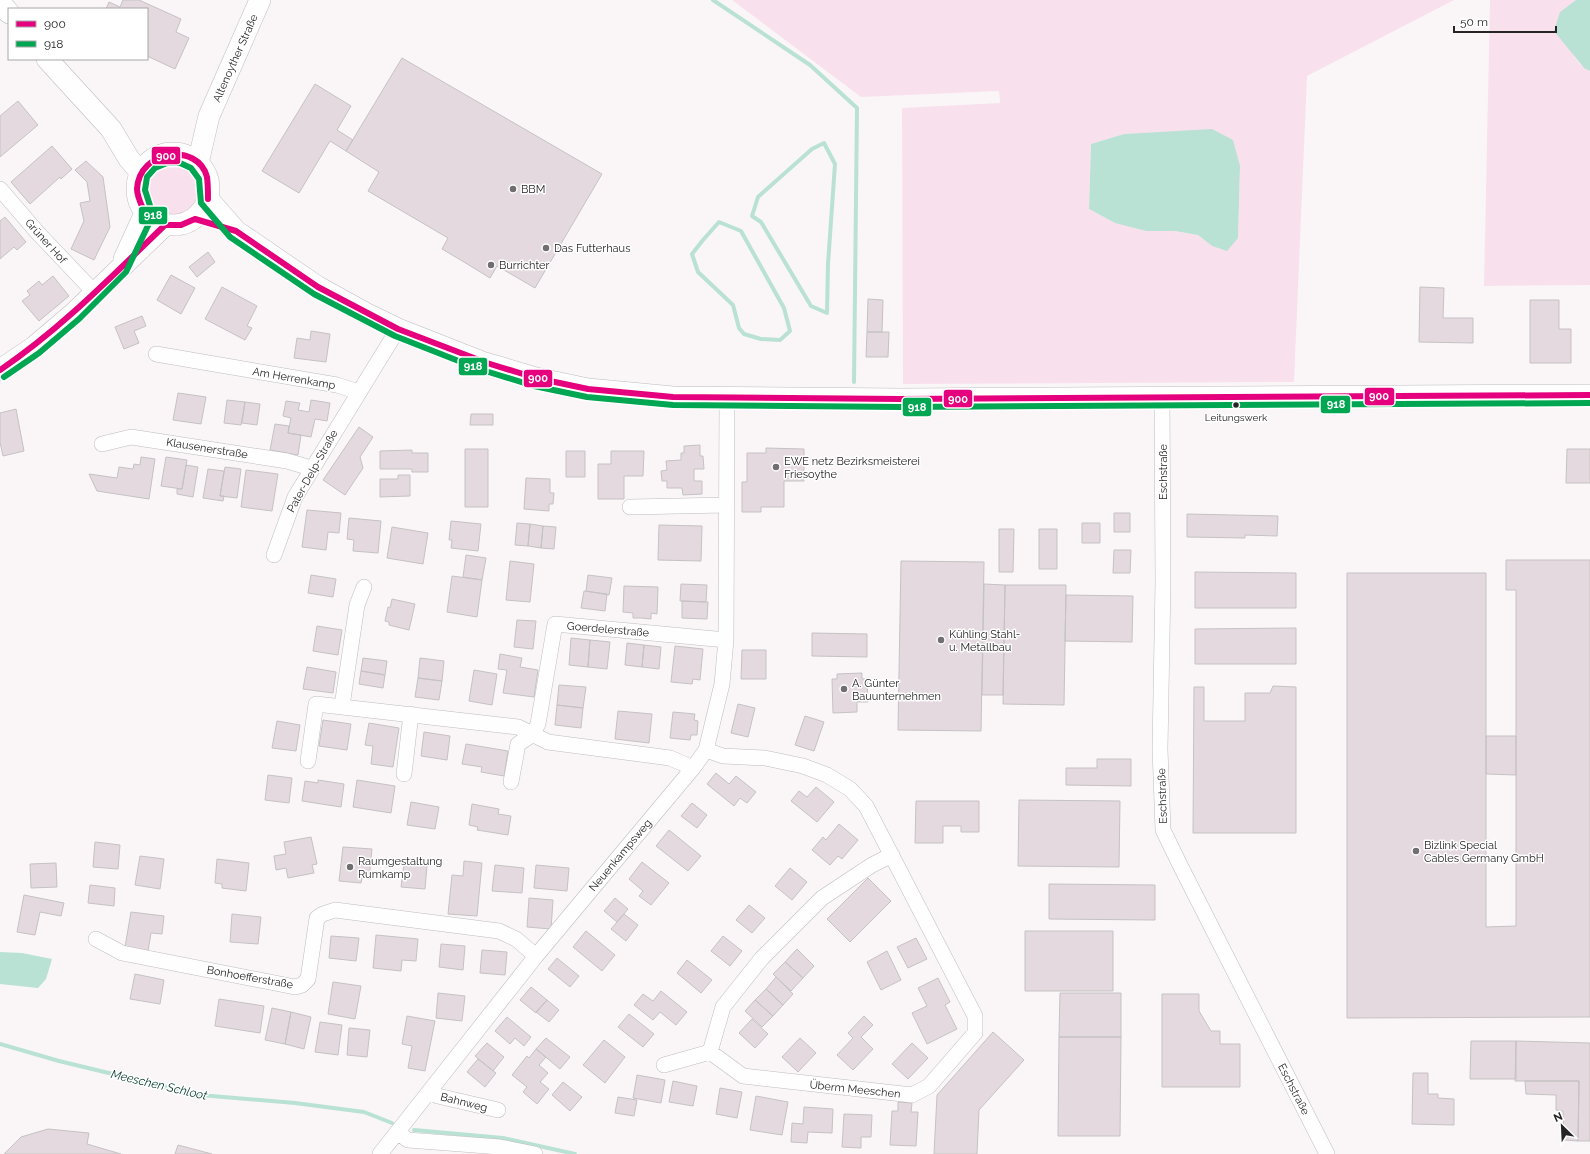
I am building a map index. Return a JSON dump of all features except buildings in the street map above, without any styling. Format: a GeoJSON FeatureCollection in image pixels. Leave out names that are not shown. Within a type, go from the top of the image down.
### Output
{"type":"FeatureCollection","features":[{"type":"Feature","properties":{"kind":"main road","name":"Altenoyther Straße"},"geometry":{"type":"LineString","coordinates":[[198,163],[209,116],[260,0]]}},
{"type":"Feature","properties":{"kind":"main road"},"geometry":{"type":"LineString","coordinates":[[0,2],[8,12]]}},
{"type":"Feature","properties":{"kind":"main road"},"geometry":{"type":"LineString","coordinates":[[48,60],[111,129],[129,159],[140,172]]}},
{"type":"Feature","properties":{"kind":"main road","name":"Altenoyther Straße"},"geometry":{"type":"LineString","coordinates":[[178,153],[209,116]]}},
{"type":"Feature","properties":{"kind":"main road"},"geometry":{"type":"LineString","coordinates":[[111,129],[155,157]]}},
{"type":"Feature","properties":{"kind":"main road"},"geometry":{"type":"LineString","coordinates":[[166,153],[178,153],[188,156],[198,163],[208,179],[208,199],[203,210],[195,219],[186,224],[175,226],[165,225],[154,221],[144,213],[139,204],[136,193],[137,183],[140,172],[146,164],[155,157],[166,153]]}},
{"type":"Feature","properties":{"kind":"main road"},"geometry":{"type":"LineString","coordinates":[[208,199],[236,231],[318,287],[398,329],[482,362],[536,378],[588,389],[673,397],[1162,398],[1590,394]]}},
{"type":"Feature","properties":{"kind":"main road"},"geometry":{"type":"LineString","coordinates":[[120,266],[144,213]]}},
{"type":"Feature","properties":{"kind":"main road"},"geometry":{"type":"LineString","coordinates":[[195,219],[236,231]]}},
{"type":"Feature","properties":{"kind":"main road"},"geometry":{"type":"LineString","coordinates":[[0,370],[34,347],[165,225]]}},
{"type":"Feature","properties":{"kind":"street","name":"Grüner Hof"},"geometry":{"type":"LineString","coordinates":[[0,188],[37,232],[94,292]]}},
{"type":"Feature","properties":{"kind":"street"},"geometry":{"type":"LineString","coordinates":[[359,392],[398,329]]}},
{"type":"Feature","properties":{"kind":"street","name":"Am Herrenkamp"},"geometry":{"type":"LineString","coordinates":[[156,354],[337,385],[359,392]]}},
{"type":"Feature","properties":{"kind":"street","name":"Pater-Delp-Straße"},"geometry":{"type":"LineString","coordinates":[[274,555],[289,511],[311,468],[359,392]]}},
{"type":"Feature","properties":{"kind":"street","name":"Neuenkampsweg"},"geometry":{"type":"LineString","coordinates":[[380,1154],[536,956],[693,768],[706,750],[722,684],[726,640],[727,397]]}},
{"type":"Feature","properties":{"kind":"street","name":"Eschstraße"},"geometry":{"type":"LineString","coordinates":[[1162,398],[1163,582],[1160,749],[1163,830],[1184,874],[1328,1154]]}},
{"type":"Feature","properties":{"kind":"street","name":"Klausenerstraße"},"geometry":{"type":"LineString","coordinates":[[102,444],[131,437],[286,460],[311,468]]}},
{"type":"Feature","properties":{"kind":"street"},"geometry":{"type":"LineString","coordinates":[[630,507],[726,505]]}},
{"type":"Feature","properties":{"kind":"street"},"geometry":{"type":"LineString","coordinates":[[342,706],[357,605],[364,587]]}},
{"type":"Feature","properties":{"kind":"street","name":"Goerdelerstraße"},"geometry":{"type":"LineString","coordinates":[[532,735],[538,724],[555,624],[726,640]]}},
{"type":"Feature","properties":{"kind":"street"},"geometry":{"type":"LineString","coordinates":[[308,761],[316,704],[518,727],[548,742],[670,758],[693,768]]}},
{"type":"Feature","properties":{"kind":"street"},"geometry":{"type":"LineString","coordinates":[[404,774],[410,714]]}},
{"type":"Feature","properties":{"kind":"street"},"geometry":{"type":"LineString","coordinates":[[511,782],[518,744],[532,735]]}},
{"type":"Feature","properties":{"kind":"street","name":"Überm Meeschen"},"geometry":{"type":"LineString","coordinates":[[706,750],[723,756],[765,758],[803,766],[827,775],[850,790],[866,806],[975,1016],[975,1033],[929,1086],[912,1095],[773,1081],[743,1076],[710,1052]]}},
{"type":"Feature","properties":{"kind":"street"},"geometry":{"type":"LineString","coordinates":[[664,1065],[710,1052],[723,1007],[762,958],[822,898],[872,865],[892,856]]}},
{"type":"Feature","properties":{"kind":"street","name":"Bonhoefferstraße"},"geometry":{"type":"LineString","coordinates":[[96,939],[122,953],[295,987],[302,985],[308,979],[317,918],[335,910],[499,931],[516,939],[536,956]]}},
{"type":"Feature","properties":{"kind":"street","name":"Bahnweg"},"geometry":{"type":"LineString","coordinates":[[430,1092],[438,1096],[498,1110]]}},
{"type":"Feature","properties":{"kind":"street"},"geometry":{"type":"LineString","coordinates":[[397,1132],[408,1140],[500,1147],[535,1154]]}},
{"type":"Feature","properties":{"kind":"shaded area"},"geometry":{"type":"Polygon","coordinates":[[[732,0],[1454,0],[1307,76],[1294,382],[903,384],[902,108],[1000,103],[999,91],[861,97],[732,0]],[[1165,132],[1124,134],[1091,144],[1089,209],[1115,223],[1146,231],[1175,231],[1198,235],[1212,246],[1238,238],[1240,166],[1165,132]]]}},
{"type":"Feature","properties":{"kind":"shaded area"},"geometry":{"type":"Polygon","coordinates":[[[1490,0],[1576,0],[1560,12],[1569,46],[1577,61],[1590,71],[1590,285],[1484,286],[1490,0]]]}},
{"type":"Feature","properties":{"kind":"shaded area"},"geometry":{"type":"Polygon","coordinates":[[[1576,0],[1590,0],[1590,71],[1584,68],[1554,31],[1560,12],[1576,0]]]}},
{"type":"Feature","properties":{"kind":"shaded area"},"geometry":{"type":"Polygon","coordinates":[[[1212,129],[1233,140],[1240,166],[1238,238],[1227,251],[1212,246],[1198,235],[1175,231],[1146,231],[1115,223],[1089,209],[1091,144],[1124,134],[1212,129]]]}},
{"type":"Feature","properties":{"kind":"shaded area"},"geometry":{"type":"Polygon","coordinates":[[[172,164],[182,166],[190,172],[196,180],[198,190],[196,200],[190,208],[182,214],[172,216],[162,214],[154,208],[148,200],[146,190],[148,180],[154,172],[162,166],[172,164]]]}},
{"type":"Feature","properties":{"kind":"shaded area"},"geometry":{"type":"Polygon","coordinates":[[[0,952],[22,953],[52,959],[46,979],[38,988],[0,984],[0,952]]]}},
{"type":"Feature","properties":{"kind":"waterway"},"geometry":{"type":"LineString","coordinates":[[713,0],[810,65],[857,108],[854,382]]}},
{"type":"Feature","properties":{"kind":"waterway"},"geometry":{"type":"LineString","coordinates":[[824,143],[835,164],[828,264],[827,313],[811,306],[761,222],[752,216],[758,197],[812,149],[824,143]]}},
{"type":"Feature","properties":{"kind":"waterway"},"geometry":{"type":"LineString","coordinates":[[719,222],[741,231],[784,308],[790,331],[780,340],[761,339],[744,334],[739,328],[733,305],[698,272],[692,254],[719,222]]}},
{"type":"Feature","properties":{"kind":"waterway","name":"Meeschen Schloot"},"geometry":{"type":"LineString","coordinates":[[0,1044],[59,1061],[200,1095],[295,1103],[364,1112],[392,1123]]}},
{"type":"Feature","properties":{"kind":"waterway","name":"Meeschen Schloot"},"geometry":{"type":"LineString","coordinates":[[414,1130],[503,1138],[575,1154]]}},
{"type":"Feature","properties":{"kind":"transit line","name":"900"},"geometry":{"type":"LineString","coordinates":[[145,213],[137,192],[140,176],[148,165],[158,158],[169,155],[181,155],[193,158],[201,166],[207,177],[208,199]]}},
{"type":"Feature","properties":{"kind":"transit line","name":"918"},"geometry":{"type":"LineString","coordinates":[[4,377],[39,353],[79,319],[126,272],[153,215],[145,190],[147,177],[155,168],[167,163],[180,163],[191,168],[199,179],[201,203],[230,237],[314,294],[395,336],[479,369],[534,386],[587,397],[673,405],[901,407],[1590,403]]}},
{"type":"Feature","properties":{"kind":"transit line","name":"900"},"geometry":{"type":"LineString","coordinates":[[0,370],[65,320],[165,225],[181,225],[195,219],[236,231],[318,287],[398,329],[487,363],[536,378],[588,389],[673,397],[901,399],[1590,395]]}},
{"type":"Feature","properties":{"kind":"place","name":"BBM"},"geometry":{"type":"Point","coordinates":[513,189]}},
{"type":"Feature","properties":{"kind":"place","name":"Das Futterhaus"},"geometry":{"type":"Point","coordinates":[546,248]}},
{"type":"Feature","properties":{"kind":"place","name":"Burrichter"},"geometry":{"type":"Point","coordinates":[491,265]}},
{"type":"Feature","properties":{"kind":"place","name":"Leitungswerk"},"geometry":{"type":"Point","coordinates":[1236,405]}},
{"type":"Feature","properties":{"kind":"place","name":"EWE netz Bezirksmeisterei Friesoythe"},"geometry":{"type":"Point","coordinates":[776,467]}},
{"type":"Feature","properties":{"kind":"place","name":"Kühling Stahl- u. Metallbau"},"geometry":{"type":"Point","coordinates":[941,640]}},
{"type":"Feature","properties":{"kind":"place","name":"A. Günter Bauunternehmen"},"geometry":{"type":"Point","coordinates":[844,689]}},
{"type":"Feature","properties":{"kind":"place","name":"Bizlink Special Cables Germany GmbH"},"geometry":{"type":"Point","coordinates":[1416,851]}},
{"type":"Feature","properties":{"kind":"place","name":"Raumgestaltung Rumkamp"},"geometry":{"type":"Point","coordinates":[350,867]}}]}
